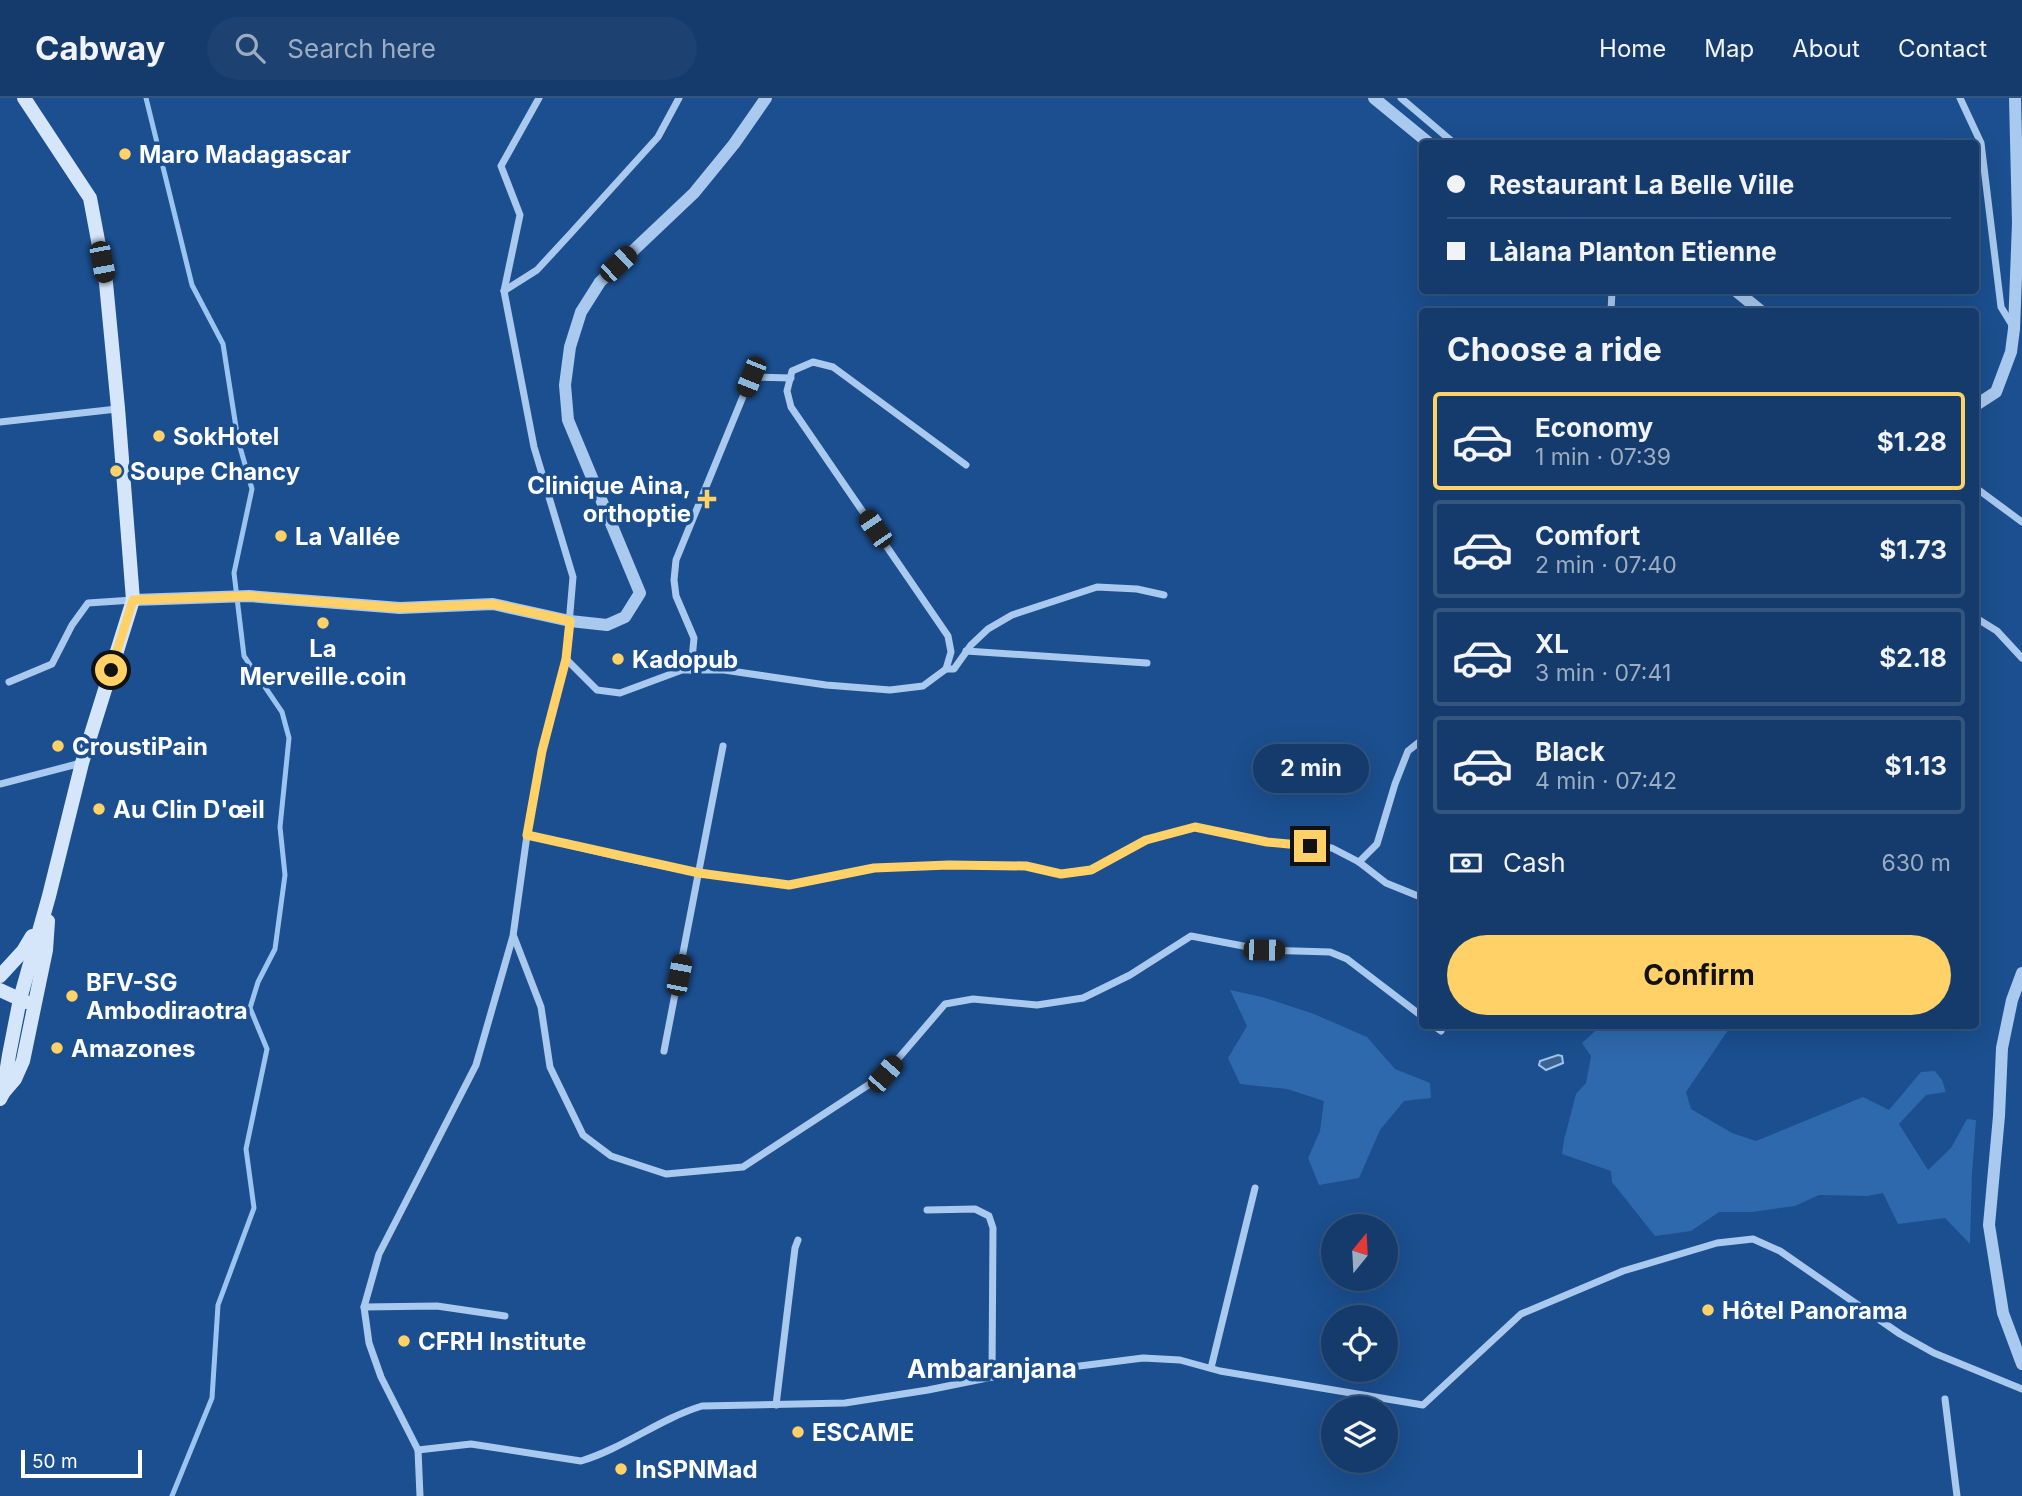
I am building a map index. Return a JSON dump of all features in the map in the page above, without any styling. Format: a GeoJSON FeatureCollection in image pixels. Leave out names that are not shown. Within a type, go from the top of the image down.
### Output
{"type":"FeatureCollection","features":[{"type":"Feature","properties":{"kind":"main road"},"geometry":{"type":"LineString","coordinates":[[2,1096],[20,999],[82,763],[133,600],[106,283],[90,198],[24,98]]}},
{"type":"Feature","properties":{"kind":"main road"},"geometry":{"type":"LineString","coordinates":[[0,976],[23,951],[49,896]]}},
{"type":"Feature","properties":{"kind":"main road"},"geometry":{"type":"LineString","coordinates":[[2,1096],[15,1079],[23,1061],[35,1010],[46,950],[49,896]]}},
{"type":"Feature","properties":{"kind":"main road"},"geometry":{"type":"LineString","coordinates":[[0,990],[29,1004],[35,1010]]}},
{"type":"Feature","properties":{"kind":"street"},"geometry":{"type":"LineString","coordinates":[[420,1496],[418,1450],[381,1377],[369,1343],[364,1307],[379,1254],[476,1065],[513,936],[542,751],[566,659],[570,621],[573,577],[534,447],[504,290],[520,215],[501,166],[539,98]]}},
{"type":"Feature","properties":{"kind":"street"},"geometry":{"type":"LineString","coordinates":[[504,290],[537,270],[581,222],[658,137],[679,98]]}},
{"type":"Feature","properties":{"kind":"street"},"geometry":{"type":"LineString","coordinates":[[9,682],[52,664],[72,625],[88,603],[249,596],[400,608],[493,604],[570,621],[607,625],[625,617],[640,593],[568,420],[565,385],[570,347],[581,312],[600,282],[694,192],[734,144],[766,98]]}},
{"type":"Feature","properties":{"kind":"street"},"geometry":{"type":"LineString","coordinates":[[1374,98],[1425,140]]}},
{"type":"Feature","properties":{"kind":"street"},"geometry":{"type":"LineString","coordinates":[[1401,98],[1450,140]]}},
{"type":"Feature","properties":{"kind":"street"},"geometry":{"type":"LineString","coordinates":[[1960,98],[1979,140]]}},
{"type":"Feature","properties":{"kind":"street"},"geometry":{"type":"LineString","coordinates":[[1979,403],[1996,393],[2011,352],[2014,329],[2018,223],[2015,98]]}},
{"type":"Feature","properties":{"kind":"street"},"geometry":{"type":"LineString","coordinates":[[1979,141],[2001,307],[2014,329]]}},
{"type":"Feature","properties":{"kind":"street"},"geometry":{"type":"LineString","coordinates":[[1740,294],[1757,308]]}},
{"type":"Feature","properties":{"kind":"street"},"geometry":{"type":"LineString","coordinates":[[946,669],[951,652],[948,636],[791,407],[787,391],[792,371],[813,362],[833,367],[966,465]]}},
{"type":"Feature","properties":{"kind":"street"},"geometry":{"type":"LineString","coordinates":[[691,670],[694,638],[677,596],[674,580],[676,561],[751,377],[791,378]]}},
{"type":"Feature","properties":{"kind":"street"},"geometry":{"type":"LineString","coordinates":[[0,422],[118,408]]}},
{"type":"Feature","properties":{"kind":"street"},"geometry":{"type":"LineString","coordinates":[[1979,490],[2022,522]]}},
{"type":"Feature","properties":{"kind":"street"},"geometry":{"type":"LineString","coordinates":[[566,659],[597,690],[620,693],[682,670],[724,670],[826,685],[890,690],[923,686],[946,669],[954,669],[966,651],[988,629],[1012,615],[1097,587],[1137,589],[1164,596]]}},
{"type":"Feature","properties":{"kind":"street"},"geometry":{"type":"LineString","coordinates":[[1979,620],[1997,631],[2022,658]]}},
{"type":"Feature","properties":{"kind":"street"},"geometry":{"type":"LineString","coordinates":[[966,651],[1147,663]]}},
{"type":"Feature","properties":{"kind":"street"},"geometry":{"type":"LineString","coordinates":[[1359,862],[1377,844],[1408,751],[1419,742]]}},
{"type":"Feature","properties":{"kind":"street"},"geometry":{"type":"LineString","coordinates":[[664,1051],[723,746]]}},
{"type":"Feature","properties":{"kind":"street"},"geometry":{"type":"LineString","coordinates":[[0,784],[82,763]]}},
{"type":"Feature","properties":{"kind":"street"},"geometry":{"type":"LineString","coordinates":[[527,835],[699,873],[789,885],[874,868],[936,865],[1026,866],[1061,874],[1091,870],[1146,840],[1195,827],[1267,842],[1332,848],[1359,862],[1386,883],[1419,896]]}},
{"type":"Feature","properties":{"kind":"street"},"geometry":{"type":"LineString","coordinates":[[513,936],[541,1007],[550,1067],[583,1135],[611,1156],[666,1174],[743,1167],[885,1074],[945,1004],[973,999],[1037,1005],[1083,998],[1130,975],[1191,936],[1264,950],[1330,952],[1347,959],[1419,1014]]}},
{"type":"Feature","properties":{"kind":"street"},"geometry":{"type":"LineString","coordinates":[[2022,973],[2012,1000],[2002,1048],[1989,1225],[2003,1313],[2022,1364]]}},
{"type":"Feature","properties":{"kind":"street"},"geometry":{"type":"LineString","coordinates":[[1211,1368],[1255,1188]]}},
{"type":"Feature","properties":{"kind":"street"},"geometry":{"type":"LineString","coordinates":[[927,1210],[975,1209],[989,1216],[993,1227],[992,1377]]}},
{"type":"Feature","properties":{"kind":"street"},"geometry":{"type":"LineString","coordinates":[[418,1450],[471,1444],[581,1461],[598,1456],[682,1413],[702,1406],[845,1403],[992,1377],[1143,1358],[1180,1360],[1211,1368],[1423,1405],[1521,1314],[1623,1271],[1717,1242],[1753,1239],[1780,1251],[1900,1334],[1934,1353],[2022,1390]]}},
{"type":"Feature","properties":{"kind":"street"},"geometry":{"type":"LineString","coordinates":[[776,1405],[794,1248],[798,1240]]}},
{"type":"Feature","properties":{"kind":"street"},"geometry":{"type":"LineString","coordinates":[[364,1307],[437,1306],[505,1315]]}},
{"type":"Feature","properties":{"kind":"street"},"geometry":{"type":"LineString","coordinates":[[1945,1399],[1957,1496]]}},
{"type":"Feature","properties":{"kind":"shaded area"},"geometry":{"type":"Polygon","coordinates":[[[1230,990],[1314,1014],[1367,1037],[1395,1069],[1430,1083],[1431,1098],[1404,1101],[1380,1130],[1359,1178],[1319,1185],[1308,1158],[1320,1131],[1324,1101],[1287,1089],[1240,1084],[1228,1058],[1247,1026],[1230,990]]]}},
{"type":"Feature","properties":{"kind":"shaded area"},"geometry":{"type":"Polygon","coordinates":[[[1598,1029],[1729,1029],[1686,1092],[1691,1109],[1732,1133],[1756,1141],[1863,1097],[1889,1110],[1921,1072],[1935,1071],[1946,1092],[1926,1095],[1899,1124],[1928,1170],[1951,1148],[1967,1119],[1976,1120],[1970,1244],[1945,1218],[1898,1224],[1883,1193],[1867,1196],[1819,1195],[1795,1206],[1752,1212],[1719,1212],[1691,1231],[1655,1236],[1612,1182],[1611,1171],[1562,1154],[1576,1094],[1586,1083],[1591,1056],[1582,1043],[1598,1029]]]}},
{"type":"Feature","properties":{"kind":"shaded area"},"geometry":{"type":"Polygon","coordinates":[[[1562,1056],[1563,1063],[1546,1070],[1539,1065],[1540,1061],[1562,1056]]]}},
{"type":"Feature","properties":{"kind":"waterway"},"geometry":{"type":"LineString","coordinates":[[146,98],[192,285],[223,344],[238,440],[252,489],[234,573],[244,656],[282,712],[289,738],[280,827],[285,875],[275,949],[258,982],[250,1008],[267,1049],[246,1149],[254,1208],[218,1305],[212,1398],[172,1496]]}},
{"type":"Feature","properties":{"kind":"place","name":"Maro Madagascar"},"geometry":{"type":"Point","coordinates":[125,154]}},
{"type":"Feature","properties":{"kind":"place","name":"SokHotel"},"geometry":{"type":"Point","coordinates":[159,436]}},
{"type":"Feature","properties":{"kind":"place","name":"Soupe Chancy"},"geometry":{"type":"Point","coordinates":[116,471]}},
{"type":"Feature","properties":{"kind":"place","name":"Clinique Aina, orthoptie"},"geometry":{"type":"Point","coordinates":[707,499]}},
{"type":"Feature","properties":{"kind":"place","name":"La Vallée"},"geometry":{"type":"Point","coordinates":[281,536]}},
{"type":"Feature","properties":{"kind":"place","name":"La Merveille.coin"},"geometry":{"type":"Point","coordinates":[323,623]}},
{"type":"Feature","properties":{"kind":"place","name":"Kadopub"},"geometry":{"type":"Point","coordinates":[618,659]}},
{"type":"Feature","properties":{"kind":"place","name":"CroustiPain"},"geometry":{"type":"Point","coordinates":[58,746]}},
{"type":"Feature","properties":{"kind":"place","name":"Au Clin D'œil"},"geometry":{"type":"Point","coordinates":[99,809]}},
{"type":"Feature","properties":{"kind":"place","name":"BFV-SG Ambodiraotra"},"geometry":{"type":"Point","coordinates":[72,996]}},
{"type":"Feature","properties":{"kind":"place","name":"Amazones"},"geometry":{"type":"Point","coordinates":[57,1048]}},
{"type":"Feature","properties":{"kind":"place","name":"Hôtel Panorama"},"geometry":{"type":"Point","coordinates":[1708,1310]}},
{"type":"Feature","properties":{"kind":"place","name":"CFRH Institute"},"geometry":{"type":"Point","coordinates":[404,1341]}},
{"type":"Feature","properties":{"kind":"place","name":"ESCAME"},"geometry":{"type":"Point","coordinates":[798,1432]}},
{"type":"Feature","properties":{"kind":"place","name":"InSPNMad"},"geometry":{"type":"Point","coordinates":[621,1469]}},
{"type":"Feature","properties":{"kind":"district","name":"Ambaranjana"},"geometry":{"type":"Point","coordinates":[992,1368]}},
{"type":"Feature","properties":{"kind":"route"},"geometry":{"type":"LineString","coordinates":[[111,670],[133,600],[249,596],[400,608],[493,604],[570,621],[566,659],[542,751],[527,835],[699,873],[789,885],[874,868],[1026,866],[1061,874],[1091,870],[1146,840],[1195,827],[1267,842],[1310,846]]}}]}
